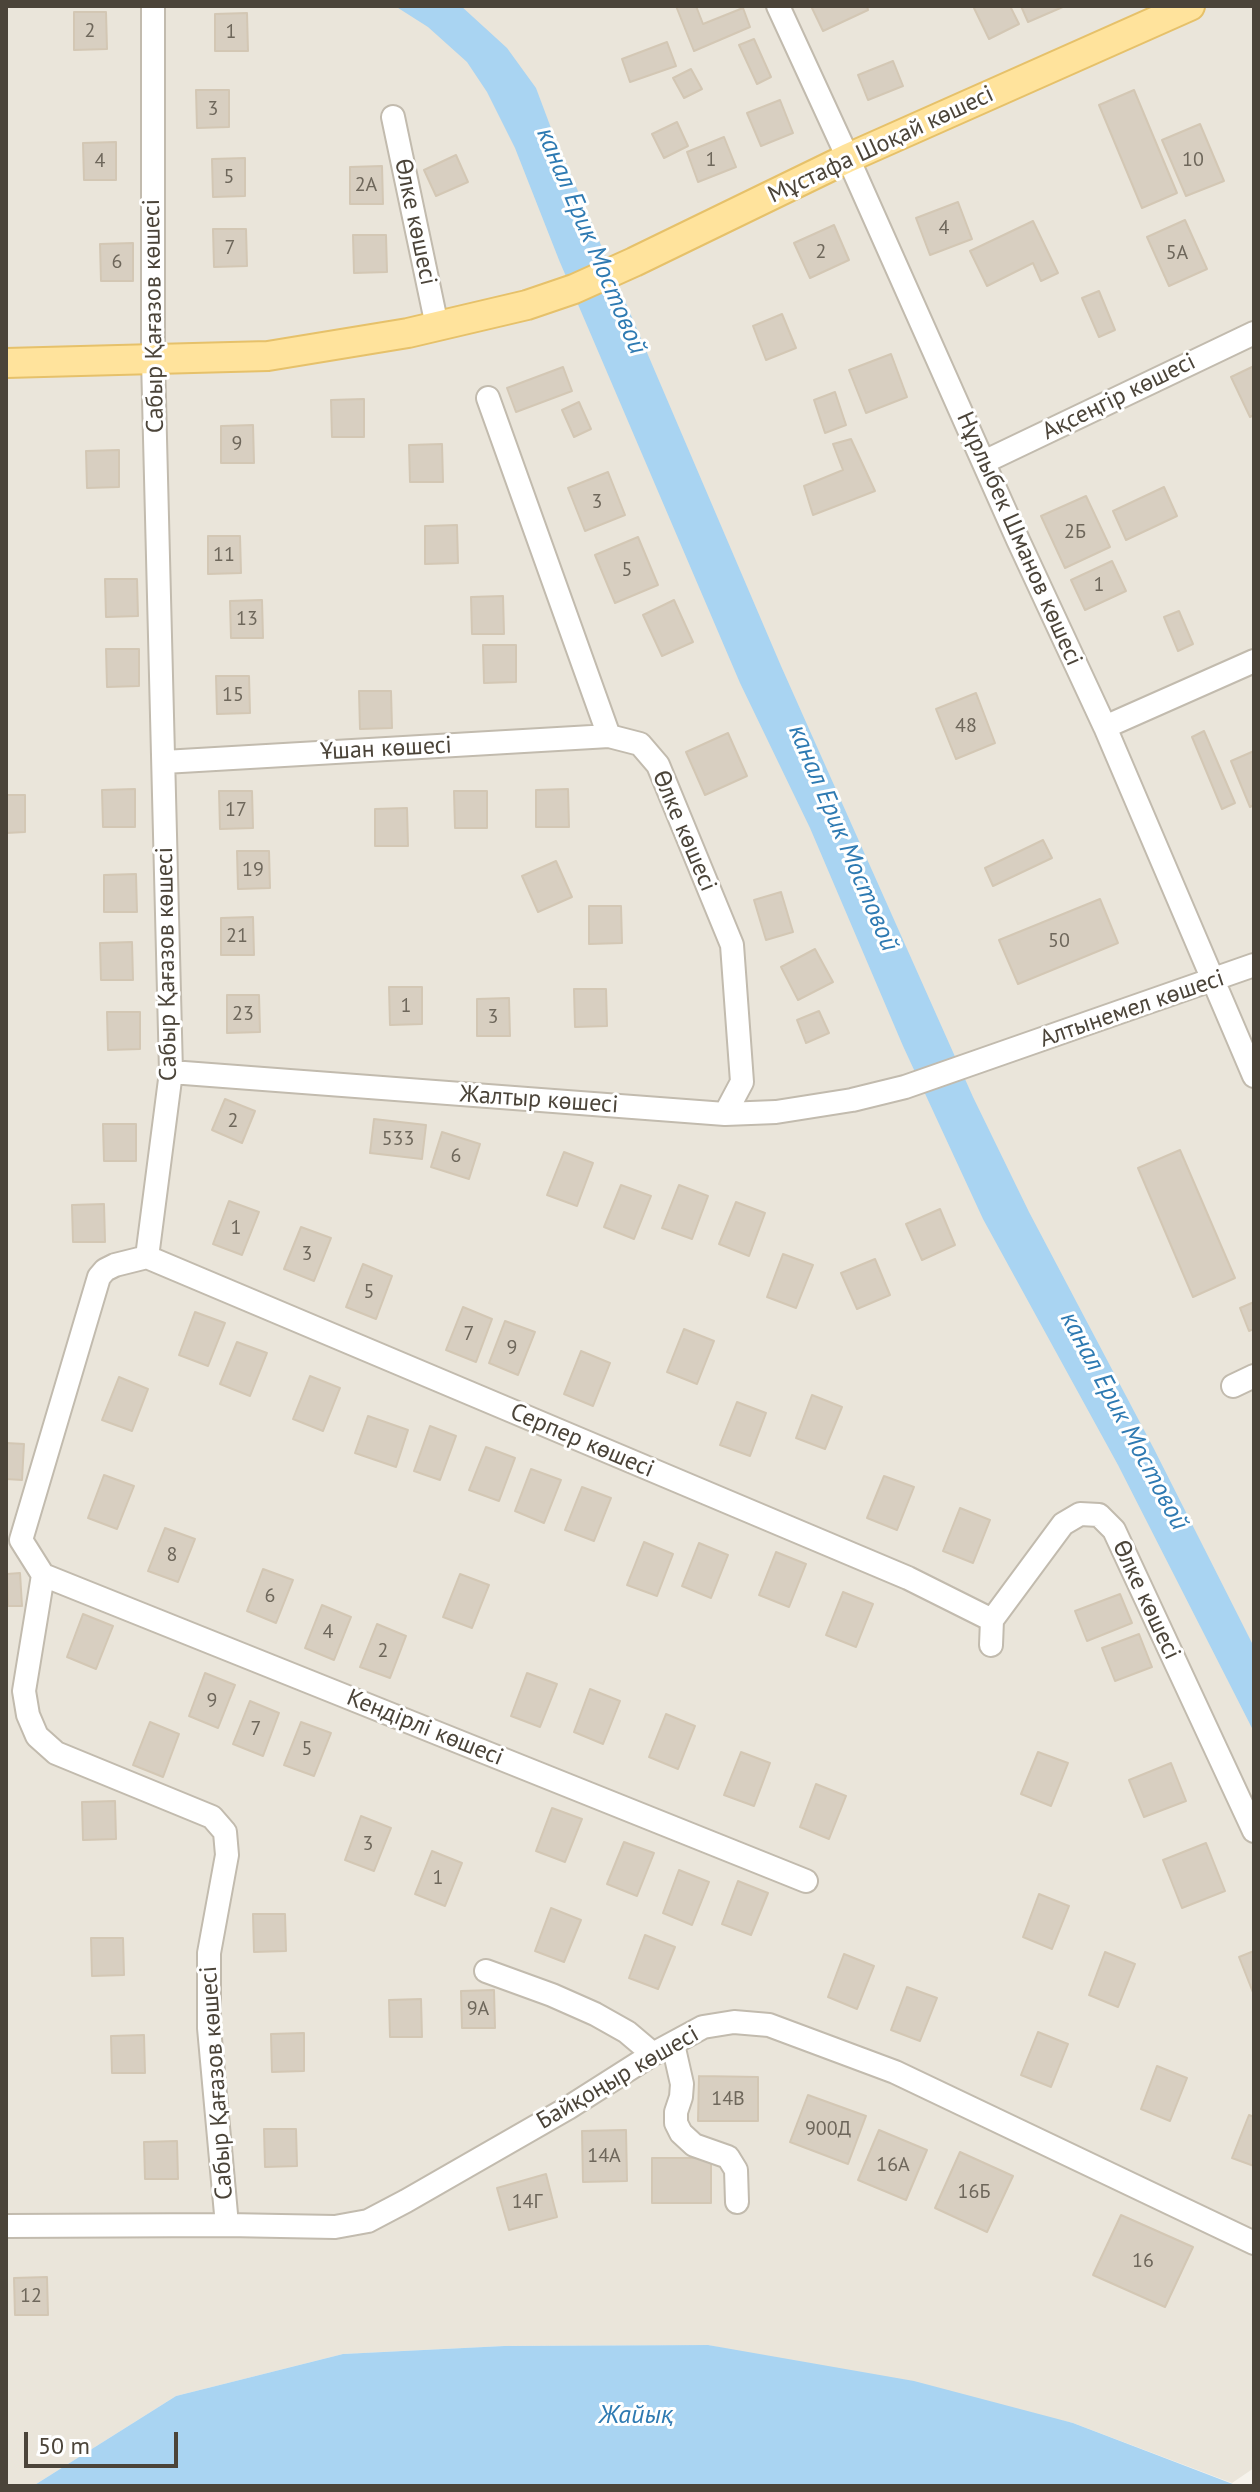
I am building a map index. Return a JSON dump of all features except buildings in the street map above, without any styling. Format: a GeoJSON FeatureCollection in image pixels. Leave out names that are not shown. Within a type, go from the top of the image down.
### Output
{"type":"FeatureCollection","features":[{"type":"Feature","properties":{"kind":"main road","name":"Мұстафа Шоқай көшесi"},"geometry":{"type":"LineString","coordinates":[[6,363],[268,356],[437,326],[527,305],[574,289],[634,262],[848,158],[1190,6]]}},
{"type":"Feature","properties":{"kind":"street","name":"Сабыр Қағазов көшесі"},"geometry":{"type":"LineString","coordinates":[[147,1257],[171,1072],[153,359],[153,6]]}},
{"type":"Feature","properties":{"kind":"street","name":"Нұрлыбек Шманов көшесі"},"geometry":{"type":"LineString","coordinates":[[778,6],[1105,727],[1254,1076]]}},
{"type":"Feature","properties":{"kind":"street","name":"Өлке көшесі"},"geometry":{"type":"LineString","coordinates":[[393,117],[437,326]]}},
{"type":"Feature","properties":{"kind":"street","name":"Ақсеңгір көшесі"},"geometry":{"type":"LineString","coordinates":[[984,462],[1254,333]]}},
{"type":"Feature","properties":{"kind":"street"},"geometry":{"type":"LineString","coordinates":[[488,398],[609,736]]}},
{"type":"Feature","properties":{"kind":"street"},"geometry":{"type":"LineString","coordinates":[[1105,727],[1254,661]]}},
{"type":"Feature","properties":{"kind":"street","name":"Өлке көшесі"},"geometry":{"type":"LineString","coordinates":[[609,736],[640,744],[658,765],[732,945],[742,1082],[725,1114]]}},
{"type":"Feature","properties":{"kind":"street","name":"Ұшан көшесі"},"geometry":{"type":"LineString","coordinates":[[164,762],[609,736]]}},
{"type":"Feature","properties":{"kind":"street","name":"Алтынемел көшесі"},"geometry":{"type":"LineString","coordinates":[[905,1087],[1254,965]]}},
{"type":"Feature","properties":{"kind":"street","name":"Жалтыр көшесі"},"geometry":{"type":"LineString","coordinates":[[171,1072],[725,1114],[776,1112],[852,1100],[905,1087]]}},
{"type":"Feature","properties":{"kind":"street"},"geometry":{"type":"LineString","coordinates":[[43,1575],[14,1539],[99,1277],[115,1265],[147,1257]]}},
{"type":"Feature","properties":{"kind":"street","name":"Серпер көшесі"},"geometry":{"type":"LineString","coordinates":[[147,1257],[908,1578],[992,1620]]}},
{"type":"Feature","properties":{"kind":"street"},"geometry":{"type":"LineString","coordinates":[[1233,1386],[1254,1376]]}},
{"type":"Feature","properties":{"kind":"street","name":"Өлке көшесі"},"geometry":{"type":"LineString","coordinates":[[992,1620],[1063,1524],[1080,1514],[1099,1515],[1114,1530],[1254,1831]]}},
{"type":"Feature","properties":{"kind":"street","name":"Сабыр Қағазов көшесі"},"geometry":{"type":"LineString","coordinates":[[43,1575],[24,1691],[28,1715],[37,1736],[56,1753],[212,1817],[225,1832],[227,1855],[209,1953],[209,2028],[227,2225]]}},
{"type":"Feature","properties":{"kind":"street","name":"Кендірлі көшесі"},"geometry":{"type":"LineString","coordinates":[[43,1575],[806,1881]]}},
{"type":"Feature","properties":{"kind":"street"},"geometry":{"type":"LineString","coordinates":[[991,1645],[992,1620]]}},
{"type":"Feature","properties":{"kind":"street"},"geometry":{"type":"LineString","coordinates":[[486,1971],[595,2014],[627,2032],[653,2054]]}},
{"type":"Feature","properties":{"kind":"street","name":"Байқоңыр көшесi"},"geometry":{"type":"LineString","coordinates":[[6,2226],[335,2227],[368,2221],[568,2108],[653,2054],[703,2027],[734,2022],[769,2025],[895,2072],[1254,2243]]}},
{"type":"Feature","properties":{"kind":"street"},"geometry":{"type":"LineString","coordinates":[[673,2044],[682,2084],[676,2123],[681,2133],[694,2145],[728,2157],[736,2170],[737,2202]]}},
{"type":"Feature","properties":{"kind":"shaded area"},"geometry":{"type":"Polygon","coordinates":[[[6,6],[1254,6],[1254,2468],[1232,2483],[1073,2423],[708,2345],[504,2346],[343,2354],[176,2396],[33,2486],[6,2486],[6,6]]]}},
{"type":"Feature","properties":{"kind":"water","name":"канал Ерик Мостовой"},"geometry":{"type":"Polygon","coordinates":[[[395,6],[461,6],[507,48],[536,88],[781,666],[973,1097],[1029,1212],[1254,1647],[1254,1732],[1118,1465],[983,1219],[903,1046],[810,828],[740,683],[559,260],[515,148],[487,92],[467,62],[428,27],[395,6]]]}},
{"type":"Feature","properties":{"kind":"water","name":"Жайық"},"geometry":{"type":"Polygon","coordinates":[[[708,2345],[914,2381],[1073,2423],[1238,2486],[33,2486],[176,2396],[343,2354],[504,2346],[708,2345]]]}}]}
